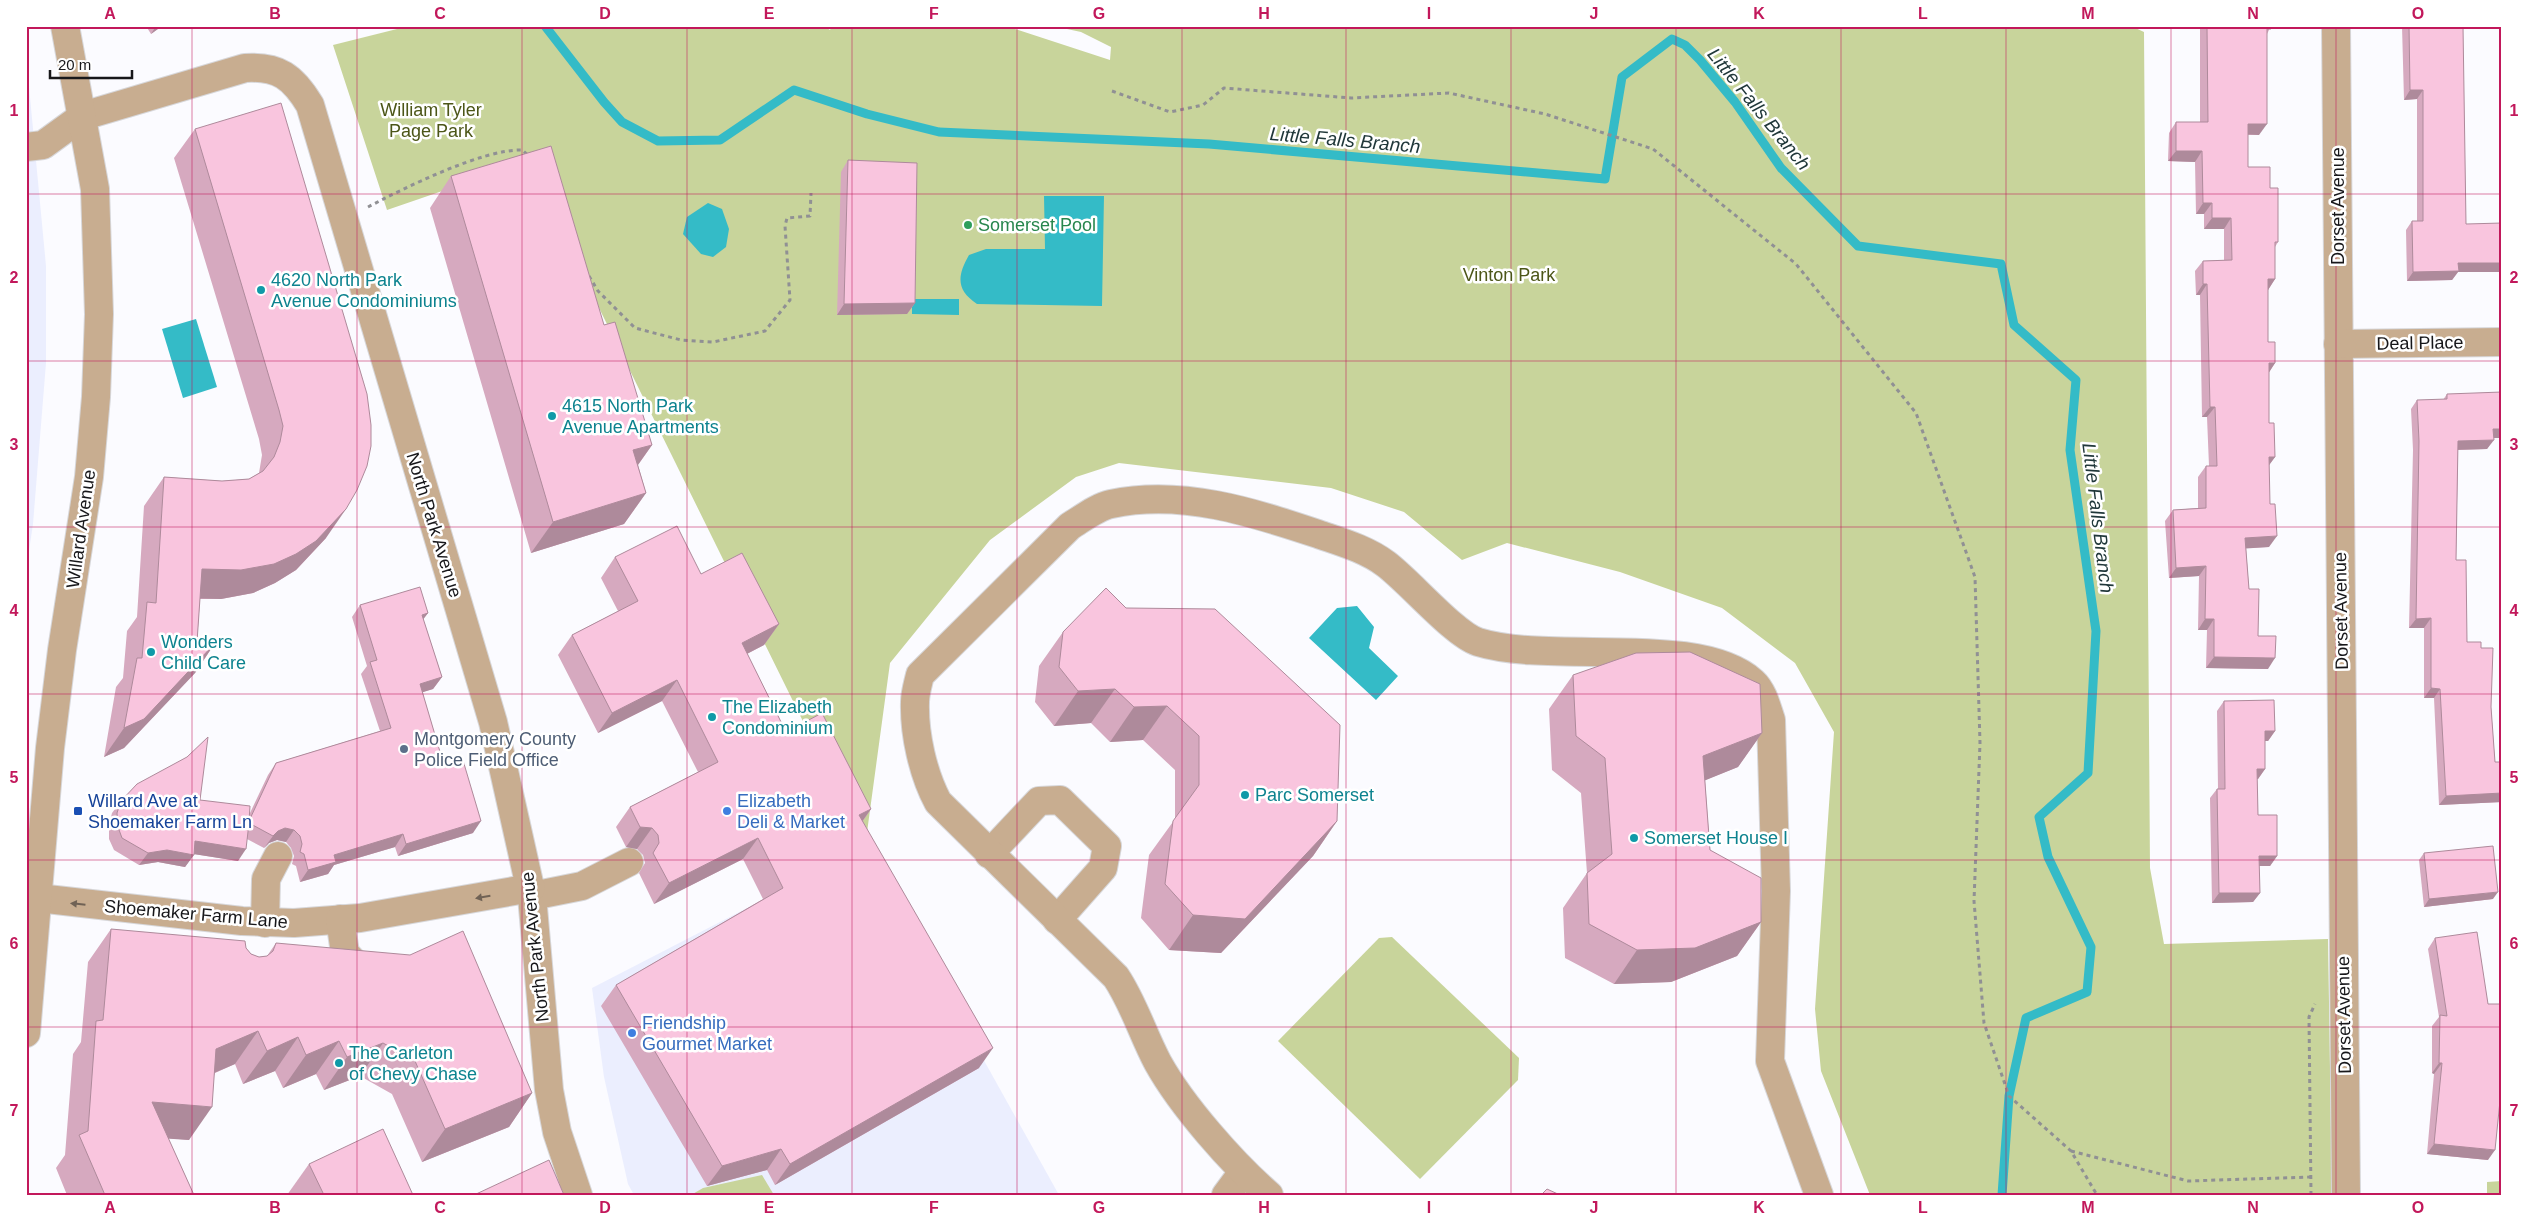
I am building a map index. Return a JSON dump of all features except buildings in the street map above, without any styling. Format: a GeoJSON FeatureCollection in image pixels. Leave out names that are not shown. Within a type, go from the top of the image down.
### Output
{"type":"FeatureCollection","features":[{"type":"Feature","properties":{"kind":"street","name":"Willard Avenue"},"geometry":{"type":"LineString","coordinates":[[26,1033],[57,686],[89,477],[96,397],[99,314],[92,167],[65,26]]}},
{"type":"Feature","properties":{"kind":"street","name":"Dorset Avenue"},"geometry":{"type":"LineString","coordinates":[[2336,26],[2346,1195]]}},
{"type":"Feature","properties":{"kind":"street","name":"North Park Avenue"},"geometry":{"type":"LineString","coordinates":[[26,147],[42,145],[83,116],[246,68],[261,67],[276,70],[299,88],[310,105],[342,219],[493,722],[531,892],[549,1090],[557,1132],[578,1195]]}},
{"type":"Feature","properties":{"kind":"street","name":"Deal Place"},"geometry":{"type":"LineString","coordinates":[[2338,344],[2502,342]]}},
{"type":"Feature","properties":{"kind":"street"},"geometry":{"type":"LineString","coordinates":[[1270,1195],[1243,1172],[1187,1105],[1158,1063],[1127,994],[1116,977],[951,818],[938,802],[930,787],[916,726],[914,700],[920,675],[1070,526],[1110,504],[1142,500],[1207,502],[1258,514],[1365,550],[1385,563],[1408,582],[1456,628],[1474,640],[1492,646],[1571,653],[1700,657],[1736,669],[1754,683],[1764,700],[1771,720],[1776,891],[1770,1061],[1819,1195]]}},
{"type":"Feature","properties":{"kind":"street"},"geometry":{"type":"LineString","coordinates":[[989,854],[1039,801],[1060,800],[1107,846],[1103,868],[1057,920]]}},
{"type":"Feature","properties":{"kind":"street"},"geometry":{"type":"LineString","coordinates":[[249,929],[266,879],[278,856]]}},
{"type":"Feature","properties":{"kind":"street","name":"Shoemaker Farm Lane"},"geometry":{"type":"LineString","coordinates":[[38,898],[249,929],[360,918],[582,886],[629,862]]}},
{"type":"Feature","properties":{"kind":"street"},"geometry":{"type":"LineString","coordinates":[[340,919],[345,953],[361,970]]}},
{"type":"Feature","properties":{"kind":"street"},"geometry":{"type":"LineString","coordinates":[[1226,1195],[1243,1172]]}},
{"type":"Feature","properties":{"kind":"path"},"geometry":{"type":"LineString","coordinates":[[1112,91],[1170,112],[1203,105],[1224,88],[1351,98],[1450,92],[1545,114],[1653,149],[1796,264],[1916,413],[1975,577],[1980,743],[1974,901],[1984,1023],[2009,1096],[2071,1151],[2097,1195]]}},
{"type":"Feature","properties":{"kind":"path"},"geometry":{"type":"LineString","coordinates":[[342,219],[391,195],[465,164],[495,154],[516,150],[529,154],[532,162]]}},
{"type":"Feature","properties":{"kind":"path"},"geometry":{"type":"LineString","coordinates":[[588,274],[598,291],[635,328],[681,340],[714,342],[765,331],[790,300],[785,226],[787,218],[810,216],[811,192]]}},
{"type":"Feature","properties":{"kind":"path"},"geometry":{"type":"LineString","coordinates":[[2071,1151],[2188,1182],[2311,1177]]}},
{"type":"Feature","properties":{"kind":"shaded area"},"geometry":{"type":"Polygon","coordinates":[[[26,55],[46,266],[46,363],[33,524],[26,571],[26,55]]]}},
{"type":"Feature","properties":{"kind":"shaded area"},"geometry":{"type":"Polygon","coordinates":[[[865,847],[1059,1195],[634,1195],[628,1184],[604,1077],[592,988],[865,847]]]}},
{"type":"Feature","properties":{"kind":"green space"},"geometry":{"type":"Polygon","coordinates":[[[409,26],[824,26],[830,30],[832,26],[1006,26],[1110,60],[1111,47],[1081,32],[1053,26],[2131,26],[2144,32],[2150,868],[2164,944],[2328,939],[2332,1195],[1870,1195],[1821,1071],[1815,1009],[1834,732],[1795,663],[1722,608],[1620,572],[1507,543],[1462,560],[1404,512],[1331,488],[1119,463],[1076,477],[990,540],[890,663],[865,847],[527,162],[387,210],[333,45],[409,26]]]}},
{"type":"Feature","properties":{"kind":"green space"},"geometry":{"type":"Polygon","coordinates":[[[1392,937],[1519,1058],[1518,1080],[1420,1179],[1278,1041],[1379,938],[1392,937]]]}},
{"type":"Feature","properties":{"kind":"green space"},"geometry":{"type":"Polygon","coordinates":[[[762,1175],[774,1195],[691,1195],[703,1188],[762,1175]]]}},
{"type":"Feature","properties":{"kind":"green space"},"geometry":{"type":"Polygon","coordinates":[[[2502,1181],[2502,1195],[2487,1195],[2487,1182],[2502,1181]]]}},
{"type":"Feature","properties":{"kind":"water"},"geometry":{"type":"Polygon","coordinates":[[[1044,196],[1104,196],[1102,306],[977,304],[965,293],[961,282],[962,270],[969,255],[986,249],[1045,249],[1044,196]]]}},
{"type":"Feature","properties":{"kind":"water"},"geometry":{"type":"Polygon","coordinates":[[[708,203],[722,209],[729,229],[726,247],[713,257],[701,254],[683,234],[687,217],[708,203]]]}},
{"type":"Feature","properties":{"kind":"water"},"geometry":{"type":"Polygon","coordinates":[[[912,299],[959,299],[959,315],[912,314],[912,299]]]}},
{"type":"Feature","properties":{"kind":"water"},"geometry":{"type":"Polygon","coordinates":[[[196,319],[217,387],[183,398],[162,329],[196,319]]]}},
{"type":"Feature","properties":{"kind":"water"},"geometry":{"type":"Polygon","coordinates":[[[1357,606],[1374,627],[1369,648],[1398,676],[1376,700],[1309,638],[1337,608],[1357,606]]]}},
{"type":"Feature","properties":{"kind":"waterway","name":"Little Falls Branch"},"geometry":{"type":"LineString","coordinates":[[545,26],[604,102],[622,122],[658,141],[720,140],[794,90],[867,114],[939,132],[1209,144],[1605,179],[1622,77],[1672,39],[1685,45],[1700,60],[1735,102],[1781,168],[1858,246],[2001,264],[2014,325],[2076,380],[2070,450],[2096,631],[2088,773],[2039,817],[2048,857],[2091,947],[2087,992],[2026,1018],[2009,1096],[2002,1195]]}},
{"type":"Feature","properties":{"kind":"place","name":"Somerset Pool"},"geometry":{"type":"Point","coordinates":[968,225]}},
{"type":"Feature","properties":{"kind":"place","name":"4620 North Park Avenue Condominiums"},"geometry":{"type":"Point","coordinates":[261,290]}},
{"type":"Feature","properties":{"kind":"place","name":"4615 North Park Avenue Apartments"},"geometry":{"type":"Point","coordinates":[552,416]}},
{"type":"Feature","properties":{"kind":"place","name":"Wonders Child Care"},"geometry":{"type":"Point","coordinates":[151,652]}},
{"type":"Feature","properties":{"kind":"place","name":"The Elizabeth Condominium"},"geometry":{"type":"Point","coordinates":[712,717]}},
{"type":"Feature","properties":{"kind":"place","name":"Montgomery County Police Field Office"},"geometry":{"type":"Point","coordinates":[404,749]}},
{"type":"Feature","properties":{"kind":"place","name":"Parc Somerset"},"geometry":{"type":"Point","coordinates":[1245,795]}},
{"type":"Feature","properties":{"kind":"place","name":"Willard Ave at Shoemaker Farm Ln"},"geometry":{"type":"Point","coordinates":[78,811]}},
{"type":"Feature","properties":{"kind":"place","name":"Elizabeth Deli & Market"},"geometry":{"type":"Point","coordinates":[727,811]}},
{"type":"Feature","properties":{"kind":"place","name":"Somerset House I"},"geometry":{"type":"Point","coordinates":[1634,838]}},
{"type":"Feature","properties":{"kind":"place","name":"Friendship Gourmet Market"},"geometry":{"type":"Point","coordinates":[632,1033]}},
{"type":"Feature","properties":{"kind":"place","name":"The Carleton of Chevy Chase"},"geometry":{"type":"Point","coordinates":[339,1063]}},
{"type":"Feature","properties":{"kind":"park label","name":"William Tyler Page Park"},"geometry":{"type":"Point","coordinates":[431,120]}},
{"type":"Feature","properties":{"kind":"park label","name":"Vinton Park"},"geometry":{"type":"Point","coordinates":[1509,275]}}]}
